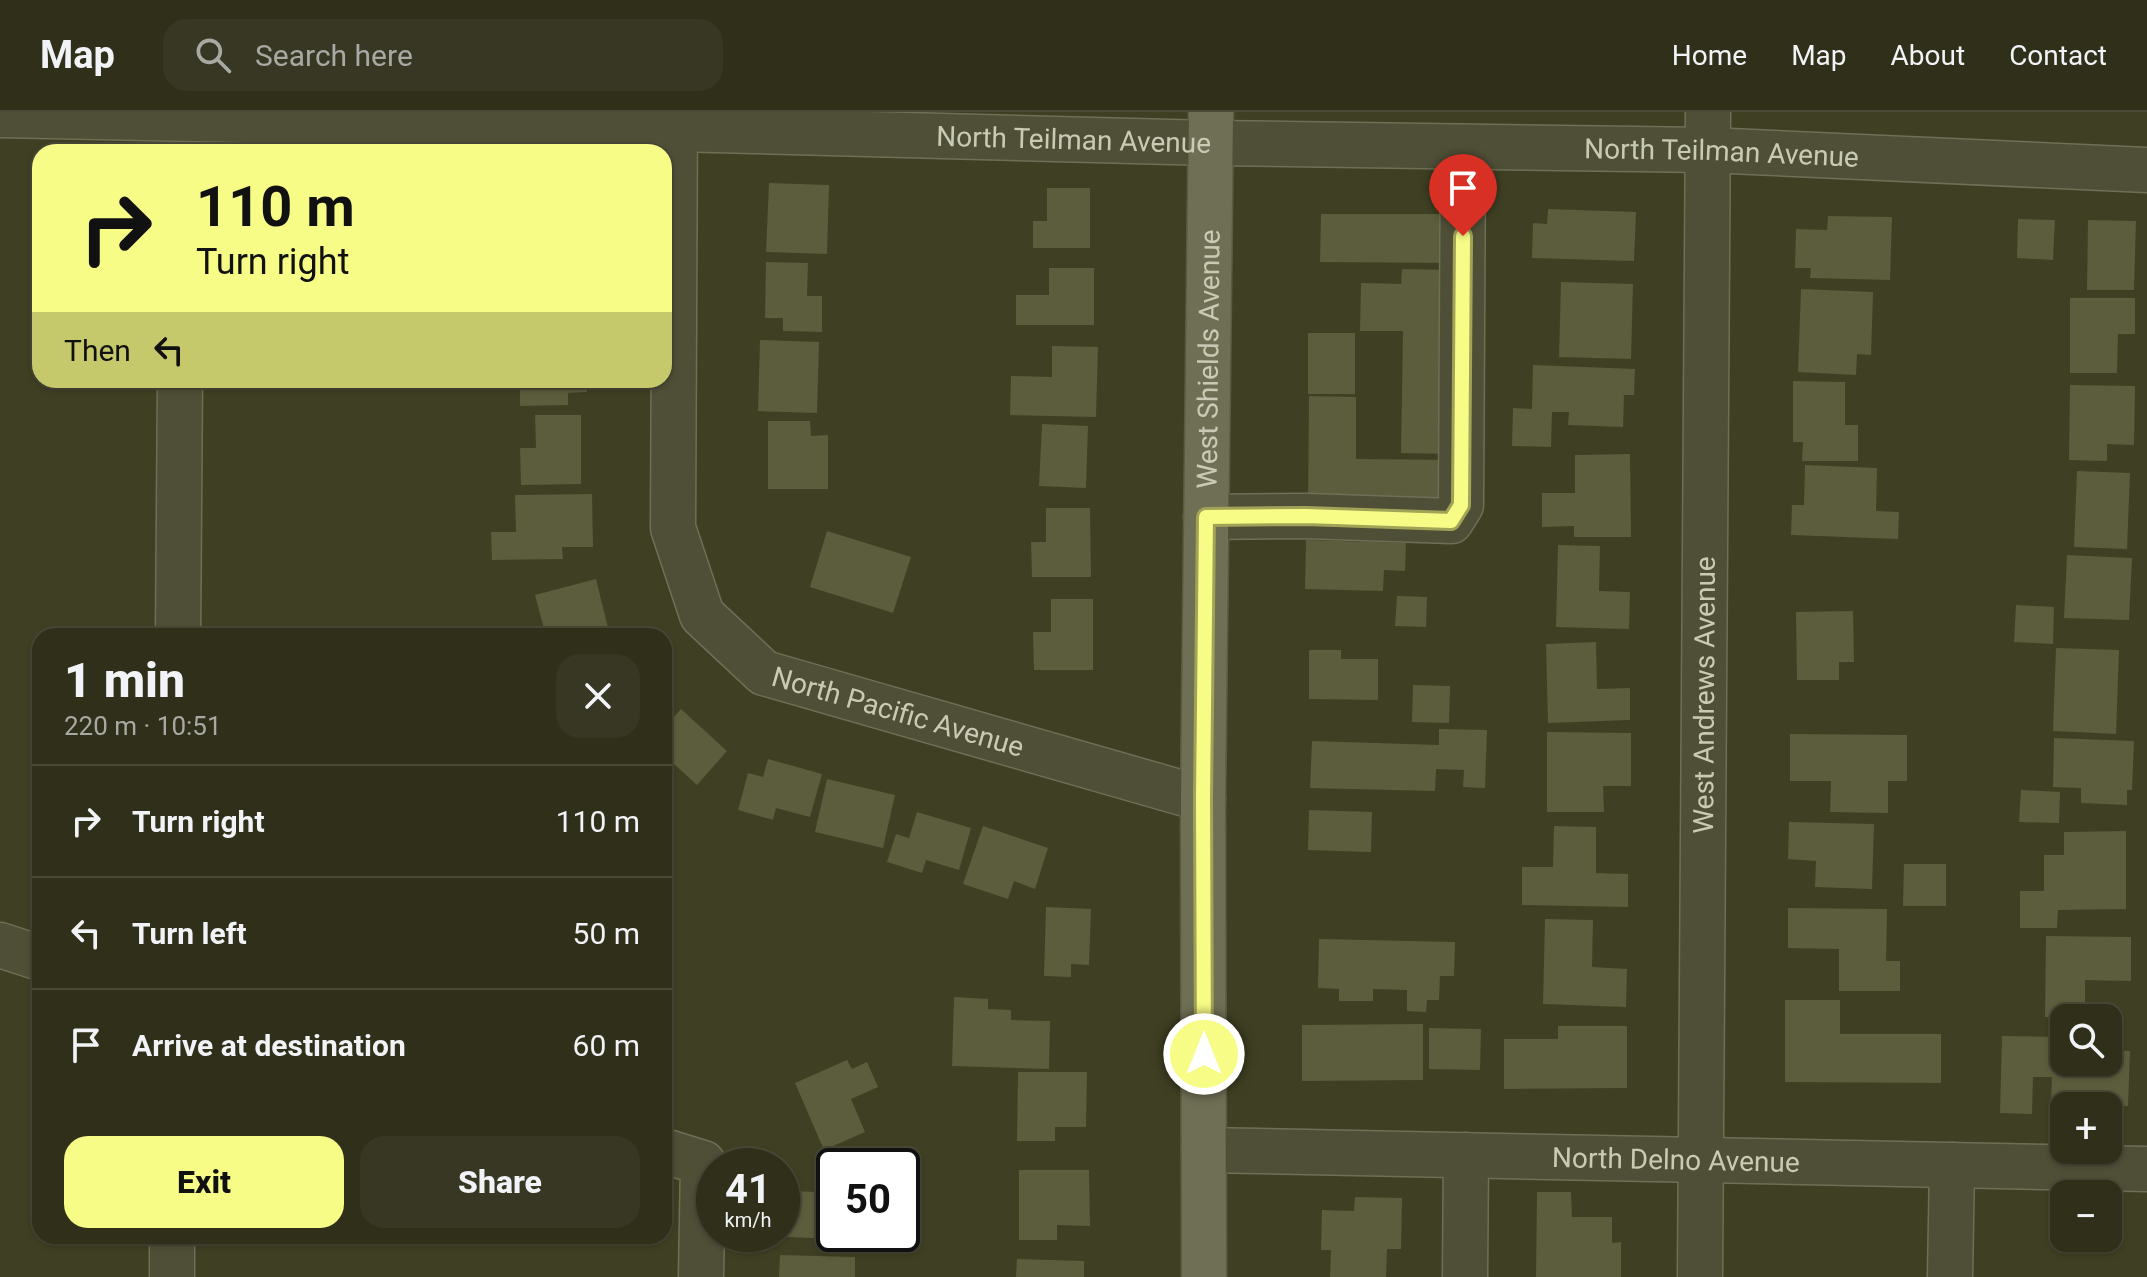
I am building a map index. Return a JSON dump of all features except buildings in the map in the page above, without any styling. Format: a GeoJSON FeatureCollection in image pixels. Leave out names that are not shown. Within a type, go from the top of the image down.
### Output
{"type":"FeatureCollection","features":[{"type":"Feature","properties":{"kind":"main road","name":"West Shields Avenue"},"geometry":{"type":"LineString","coordinates":[[1204,1277],[1203,799],[1211,128]]}},
{"type":"Feature","properties":{"kind":"street","name":"North Teilman Avenue"},"geometry":{"type":"LineString","coordinates":[[0,115],[182,128],[675,120],[1211,128],[1463,147],[1708,131],[2147,170]]}},
{"type":"Feature","properties":{"kind":"street","name":"North Pacific Avenue"},"geometry":{"type":"LineString","coordinates":[[675,120],[673,528],[702,615],[764,673],[1203,799]]}},
{"type":"Feature","properties":{"kind":"street","name":"West Andrews Avenue"},"geometry":{"type":"LineString","coordinates":[[1700,1277],[1708,131]]}},
{"type":"Feature","properties":{"kind":"street"},"geometry":{"type":"LineString","coordinates":[[1206,517],[1306,516],[1451,521],[1461,505],[1463,147]]}},
{"type":"Feature","properties":{"kind":"street"},"geometry":{"type":"LineString","coordinates":[[178,628],[180,388]]}},
{"type":"Feature","properties":{"kind":"street"},"geometry":{"type":"LineString","coordinates":[[0,945],[32,955]]}},
{"type":"Feature","properties":{"kind":"street","name":"North Delno Avenue"},"geometry":{"type":"LineString","coordinates":[[1204,1150],[2147,1169]]}},
{"type":"Feature","properties":{"kind":"street"},"geometry":{"type":"LineString","coordinates":[[1465,1277],[1466,1155]]}},
{"type":"Feature","properties":{"kind":"street"},"geometry":{"type":"LineString","coordinates":[[684,1157],[701,1277]]}},
{"type":"Feature","properties":{"kind":"street"},"geometry":{"type":"LineString","coordinates":[[1950,1277],[1952,1165]]}},
{"type":"Feature","properties":{"kind":"street"},"geometry":{"type":"LineString","coordinates":[[172,1244],[172,1277]]}},
{"type":"Feature","properties":{"kind":"route"},"geometry":{"type":"LineString","coordinates":[[1204,1054],[1206,517],[1306,516],[1451,521],[1461,505],[1463,236]]}}]}
